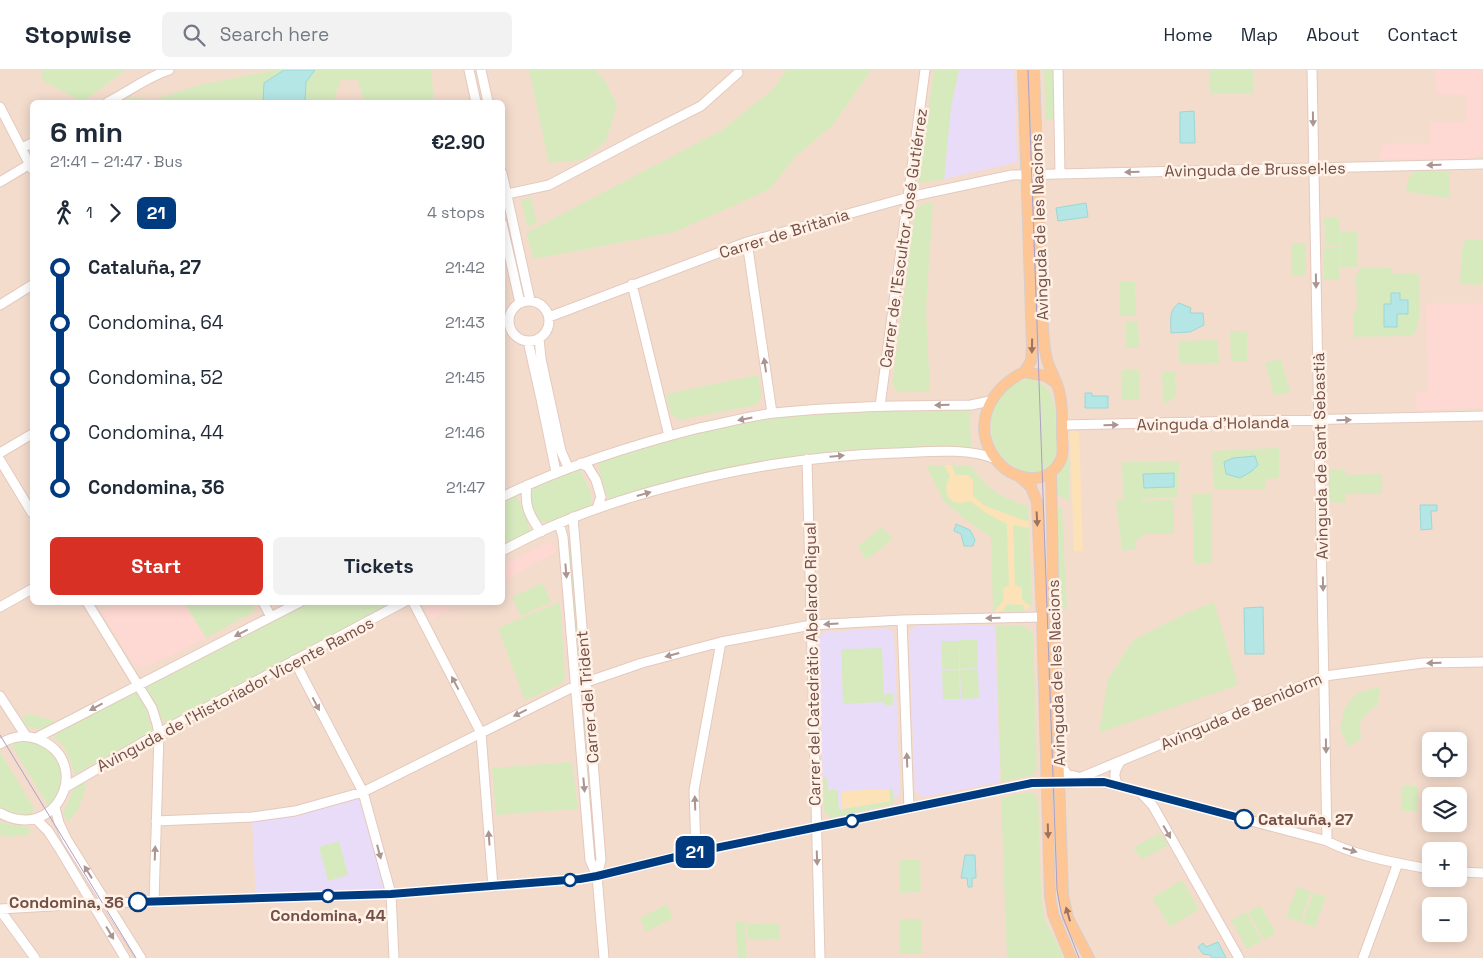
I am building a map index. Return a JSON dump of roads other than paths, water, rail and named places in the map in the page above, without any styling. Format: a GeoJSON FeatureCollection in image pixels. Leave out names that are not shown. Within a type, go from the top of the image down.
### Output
{"type":"FeatureCollection","features":[{"type":"Feature","properties":{"kind":"main road","name":"Avinguda de les Nacions"},"geometry":{"type":"LineString","coordinates":[[1023,70],[1044,345],[1056,383]]}},
{"type":"Feature","properties":{"kind":"main road","name":"Avinguda de les Nacions"},"geometry":{"type":"LineString","coordinates":[[1024,372],[1031,361],[1032,346],[1034,70]]}},
{"type":"Feature","properties":{"kind":"main road"},"geometry":{"type":"LineString","coordinates":[[1024,372],[1046,376],[1056,383],[1061,399],[1062,457],[1051,472],[1039,478],[1020,476],[1007,470],[996,459],[989,447],[985,431],[985,418],[990,401],[1011,379],[1024,372]]}},
{"type":"Feature","properties":{"kind":"main road","name":"Avinguda de les Nacions"},"geometry":{"type":"LineString","coordinates":[[1051,472],[1059,763],[1063,782],[1064,895],[1068,918],[1089,958]]}},
{"type":"Feature","properties":{"kind":"main road","name":"Avinguda de les Nacions"},"geometry":{"type":"LineString","coordinates":[[1020,476],[1031,487],[1037,502],[1050,896],[1053,914],[1071,958]]}},
{"type":"Feature","properties":{"kind":"street"},"geometry":{"type":"LineString","coordinates":[[112,100],[153,75],[169,70]]}},
{"type":"Feature","properties":{"kind":"street"},"geometry":{"type":"LineString","coordinates":[[469,70],[476,100]]}},
{"type":"Feature","properties":{"kind":"street"},"geometry":{"type":"LineString","coordinates":[[481,70],[488,100]]}},
{"type":"Feature","properties":{"kind":"street","name":"Carrer de l'Escultor José Gutiérrez"},"geometry":{"type":"LineString","coordinates":[[880,406],[926,70]]}},
{"type":"Feature","properties":{"kind":"street","name":"Avinguda de les Nacions"},"geometry":{"type":"LineString","coordinates":[[1058,70],[1060,173]]}},
{"type":"Feature","properties":{"kind":"street","name":"Avinguda de Sant Sebastià"},"geometry":{"type":"LineString","coordinates":[[1312,70],[1327,841]]}},
{"type":"Feature","properties":{"kind":"street"},"geometry":{"type":"LineString","coordinates":[[507,194],[549,185],[702,106],[738,73]]}},
{"type":"Feature","properties":{"kind":"street"},"geometry":{"type":"LineString","coordinates":[[0,107],[30,164]]}},
{"type":"Feature","properties":{"kind":"street"},"geometry":{"type":"LineString","coordinates":[[22,148],[30,144]]}},
{"type":"Feature","properties":{"kind":"street"},"geometry":{"type":"LineString","coordinates":[[0,176],[30,164]]}},
{"type":"Feature","properties":{"kind":"street"},"geometry":{"type":"LineString","coordinates":[[0,182],[30,164]]}},
{"type":"Feature","properties":{"kind":"street","name":"Avinguda de Brussel·les"},"geometry":{"type":"LineString","coordinates":[[1032,174],[1483,164]]}},
{"type":"Feature","properties":{"kind":"street","name":"Carrer de Britània"},"geometry":{"type":"LineString","coordinates":[[549,317],[747,242],[909,197],[1012,175],[1032,174]]}},
{"type":"Feature","properties":{"kind":"street"},"geometry":{"type":"LineString","coordinates":[[505,186],[530,300]]}},
{"type":"Feature","properties":{"kind":"street"},"geometry":{"type":"LineString","coordinates":[[505,236],[520,303]]}},
{"type":"Feature","properties":{"kind":"street"},"geometry":{"type":"LineString","coordinates":[[747,242],[772,413]]}},
{"type":"Feature","properties":{"kind":"street"},"geometry":{"type":"LineString","coordinates":[[632,284],[669,436]]}},
{"type":"Feature","properties":{"kind":"street"},"geometry":{"type":"LineString","coordinates":[[0,306],[30,287]]}},
{"type":"Feature","properties":{"kind":"street"},"geometry":{"type":"LineString","coordinates":[[530,300],[543,305],[549,317],[548,329],[539,338],[528,341],[516,336],[512,331],[509,318],[514,306],[530,300]]}},
{"type":"Feature","properties":{"kind":"street"},"geometry":{"type":"LineString","coordinates":[[505,334],[512,331]]}},
{"type":"Feature","properties":{"kind":"street"},"geometry":{"type":"LineString","coordinates":[[539,338],[541,358],[561,451],[568,467]]}},
{"type":"Feature","properties":{"kind":"street"},"geometry":{"type":"LineString","coordinates":[[528,341],[542,399],[556,472]]}},
{"type":"Feature","properties":{"kind":"street"},"geometry":{"type":"LineString","coordinates":[[505,496],[580,463],[669,436],[772,413],[880,406],[971,405],[990,401]]}},
{"type":"Feature","properties":{"kind":"street","name":"Avinguda d'Holanda"},"geometry":{"type":"LineString","coordinates":[[1062,425],[1483,416]]}},
{"type":"Feature","properties":{"kind":"street"},"geometry":{"type":"LineString","coordinates":[[0,453],[30,435]]}},
{"type":"Feature","properties":{"kind":"street"},"geometry":{"type":"LineString","coordinates":[[505,550],[559,523],[597,508],[699,478],[761,465],[864,454],[922,452],[984,454],[996,459]]}},
{"type":"Feature","properties":{"kind":"street","name":"Carrer del Catedràtic Abelardo Rigual"},"geometry":{"type":"LineString","coordinates":[[807,459],[820,958]]}},
{"type":"Feature","properties":{"kind":"street"},"geometry":{"type":"LineString","coordinates":[[0,460],[30,510]]}},
{"type":"Feature","properties":{"kind":"street"},"geometry":{"type":"LineString","coordinates":[[580,463],[588,467],[596,480],[601,498],[597,508]]}},
{"type":"Feature","properties":{"kind":"street"},"geometry":{"type":"LineString","coordinates":[[527,485],[525,499],[531,517],[541,532]]}},
{"type":"Feature","properties":{"kind":"street","name":"Carrer del Trident"},"geometry":{"type":"LineString","coordinates":[[573,517],[601,860],[597,876]]}},
{"type":"Feature","properties":{"kind":"street","name":"Carrer del Trident"},"geometry":{"type":"LineString","coordinates":[[559,523],[563,537],[590,860],[597,876],[604,958]]}},
{"type":"Feature","properties":{"kind":"street"},"geometry":{"type":"LineString","coordinates":[[0,607],[30,590]]}},
{"type":"Feature","properties":{"kind":"street"},"geometry":{"type":"LineString","coordinates":[[89,605],[152,708],[159,733],[154,902]]}},
{"type":"Feature","properties":{"kind":"street"},"geometry":{"type":"LineString","coordinates":[[265,605],[271,617]]}},
{"type":"Feature","properties":{"kind":"street"},"geometry":{"type":"LineString","coordinates":[[36,738],[59,728],[137,685],[294,605]]}},
{"type":"Feature","properties":{"kind":"street","name":"Avinguda de l'Historiador Vicente Ramos"},"geometry":{"type":"LineString","coordinates":[[66,787],[159,733],[398,605]]}},
{"type":"Feature","properties":{"kind":"street"},"geometry":{"type":"LineString","coordinates":[[415,605],[481,733],[493,887]]}},
{"type":"Feature","properties":{"kind":"street"},"geometry":{"type":"LineString","coordinates":[[156,821],[252,817],[295,811],[363,792],[575,686],[642,663],[720,642],[811,625],[902,620],[1042,618]]}},
{"type":"Feature","properties":{"kind":"street"},"geometry":{"type":"LineString","coordinates":[[902,620],[908,809]]}},
{"type":"Feature","properties":{"kind":"street"},"geometry":{"type":"LineString","coordinates":[[696,852],[694,790],[720,642]]}},
{"type":"Feature","properties":{"kind":"street"},"geometry":{"type":"LineString","coordinates":[[294,660],[363,792],[391,894],[394,958]]}},
{"type":"Feature","properties":{"kind":"street","name":"Avinguda de Benidorm"},"geometry":{"type":"LineString","coordinates":[[1063,782],[1082,778],[1325,676],[1423,663],[1483,662]]}},
{"type":"Feature","properties":{"kind":"street"},"geometry":{"type":"LineString","coordinates":[[0,696],[26,736]]}},
{"type":"Feature","properties":{"kind":"street"},"geometry":{"type":"LineString","coordinates":[[0,744],[12,738],[26,736],[46,742],[57,752],[64,763],[66,773],[66,787],[61,800],[48,814],[36,819],[19,820],[9,818],[0,813]]}},
{"type":"Feature","properties":{"kind":"street"},"geometry":{"type":"LineString","coordinates":[[1119,786],[1114,774],[1120,762]]}},
{"type":"Feature","properties":{"kind":"street"},"geometry":{"type":"LineString","coordinates":[[1059,763],[1067,774],[1082,778]]}},
{"type":"Feature","properties":{"kind":"street"},"geometry":{"type":"LineString","coordinates":[[0,910],[107,903],[391,894],[493,887],[597,876],[696,852],[1032,783],[1063,782],[1104,782],[1327,841],[1345,849],[1398,863],[1422,867]]}},
{"type":"Feature","properties":{"kind":"street"},"geometry":{"type":"LineString","coordinates":[[1140,792],[1153,806],[1239,958]]}},
{"type":"Feature","properties":{"kind":"street"},"geometry":{"type":"LineString","coordinates":[[55,808],[59,823],[67,840],[141,958]]}},
{"type":"Feature","properties":{"kind":"street"},"geometry":{"type":"LineString","coordinates":[[36,819],[48,831],[59,848],[125,958]]}},
{"type":"Feature","properties":{"kind":"street"},"geometry":{"type":"LineString","coordinates":[[1363,958],[1398,863]]}},
{"type":"Feature","properties":{"kind":"street"},"geometry":{"type":"LineString","coordinates":[[1467,873],[1483,874]]}},
{"type":"Feature","properties":{"kind":"street"},"geometry":{"type":"LineString","coordinates":[[0,910],[35,958]]}},
{"type":"Feature","properties":{"kind":"water"},"geometry":{"type":"Polygon","coordinates":[[[284,70],[315,70],[306,82],[305,100],[263,100],[264,83],[284,70]]]}},
{"type":"Feature","properties":{"kind":"water"},"geometry":{"type":"Polygon","coordinates":[[[1194,111],[1195,143],[1180,143],[1180,112],[1194,111]]]}},
{"type":"Feature","properties":{"kind":"water"},"geometry":{"type":"Polygon","coordinates":[[[1086,203],[1088,217],[1058,221],[1056,208],[1086,203]]]}},
{"type":"Feature","properties":{"kind":"water"},"geometry":{"type":"Polygon","coordinates":[[[1391,293],[1400,293],[1400,300],[1408,300],[1408,314],[1397,314],[1397,327],[1384,327],[1384,304],[1391,304],[1391,293]]]}},
{"type":"Feature","properties":{"kind":"water"},"geometry":{"type":"Polygon","coordinates":[[[1179,303],[1191,308],[1190,313],[1203,313],[1204,325],[1190,332],[1171,333],[1173,309],[1179,303]]]}},
{"type":"Feature","properties":{"kind":"water"},"geometry":{"type":"Polygon","coordinates":[[[1085,393],[1092,393],[1092,396],[1108,396],[1108,408],[1085,408],[1085,393]]]}},
{"type":"Feature","properties":{"kind":"water"},"geometry":{"type":"Polygon","coordinates":[[[1255,456],[1258,465],[1252,471],[1240,478],[1226,474],[1224,462],[1233,458],[1255,456]]]}},
{"type":"Feature","properties":{"kind":"water"},"geometry":{"type":"Polygon","coordinates":[[[1174,473],[1174,487],[1144,488],[1143,474],[1174,473]]]}},
{"type":"Feature","properties":{"kind":"water"},"geometry":{"type":"Polygon","coordinates":[[[1420,505],[1437,505],[1437,511],[1431,511],[1432,529],[1421,530],[1420,505]]]}},
{"type":"Feature","properties":{"kind":"water"},"geometry":{"type":"Polygon","coordinates":[[[956,524],[970,530],[975,540],[973,546],[964,546],[961,534],[954,531],[956,524]]]}},
{"type":"Feature","properties":{"kind":"water"},"geometry":{"type":"Polygon","coordinates":[[[1263,607],[1264,654],[1245,654],[1244,608],[1263,607]]]}},
{"type":"Feature","properties":{"kind":"water"},"geometry":{"type":"Polygon","coordinates":[[[965,855],[975,855],[976,878],[972,878],[972,887],[968,887],[967,878],[961,878],[965,855]]]}},
{"type":"Feature","properties":{"kind":"water"},"geometry":{"type":"Polygon","coordinates":[[[1218,942],[1226,958],[1212,958],[1210,955],[1203,954],[1198,947],[1203,943],[1206,947],[1218,942]]]}},
{"type":"Feature","properties":{"kind":"tram line"},"geometry":{"type":"LineString","coordinates":[[1028,70],[1057,890],[1061,912],[1079,958]]}},
{"type":"Feature","properties":{"kind":"tram line"},"geometry":{"type":"LineString","coordinates":[[0,735],[136,958]]}},
{"type":"Feature","properties":{"kind":"place","name":"Cataluña, 27"},"geometry":{"type":"Point","coordinates":[1244,819]}},
{"type":"Feature","properties":{"kind":"place","name":"Condomina, 44"},"geometry":{"type":"Point","coordinates":[328,896]}},
{"type":"Feature","properties":{"kind":"place","name":"Condomina, 36"},"geometry":{"type":"Point","coordinates":[138,902]}}]}
